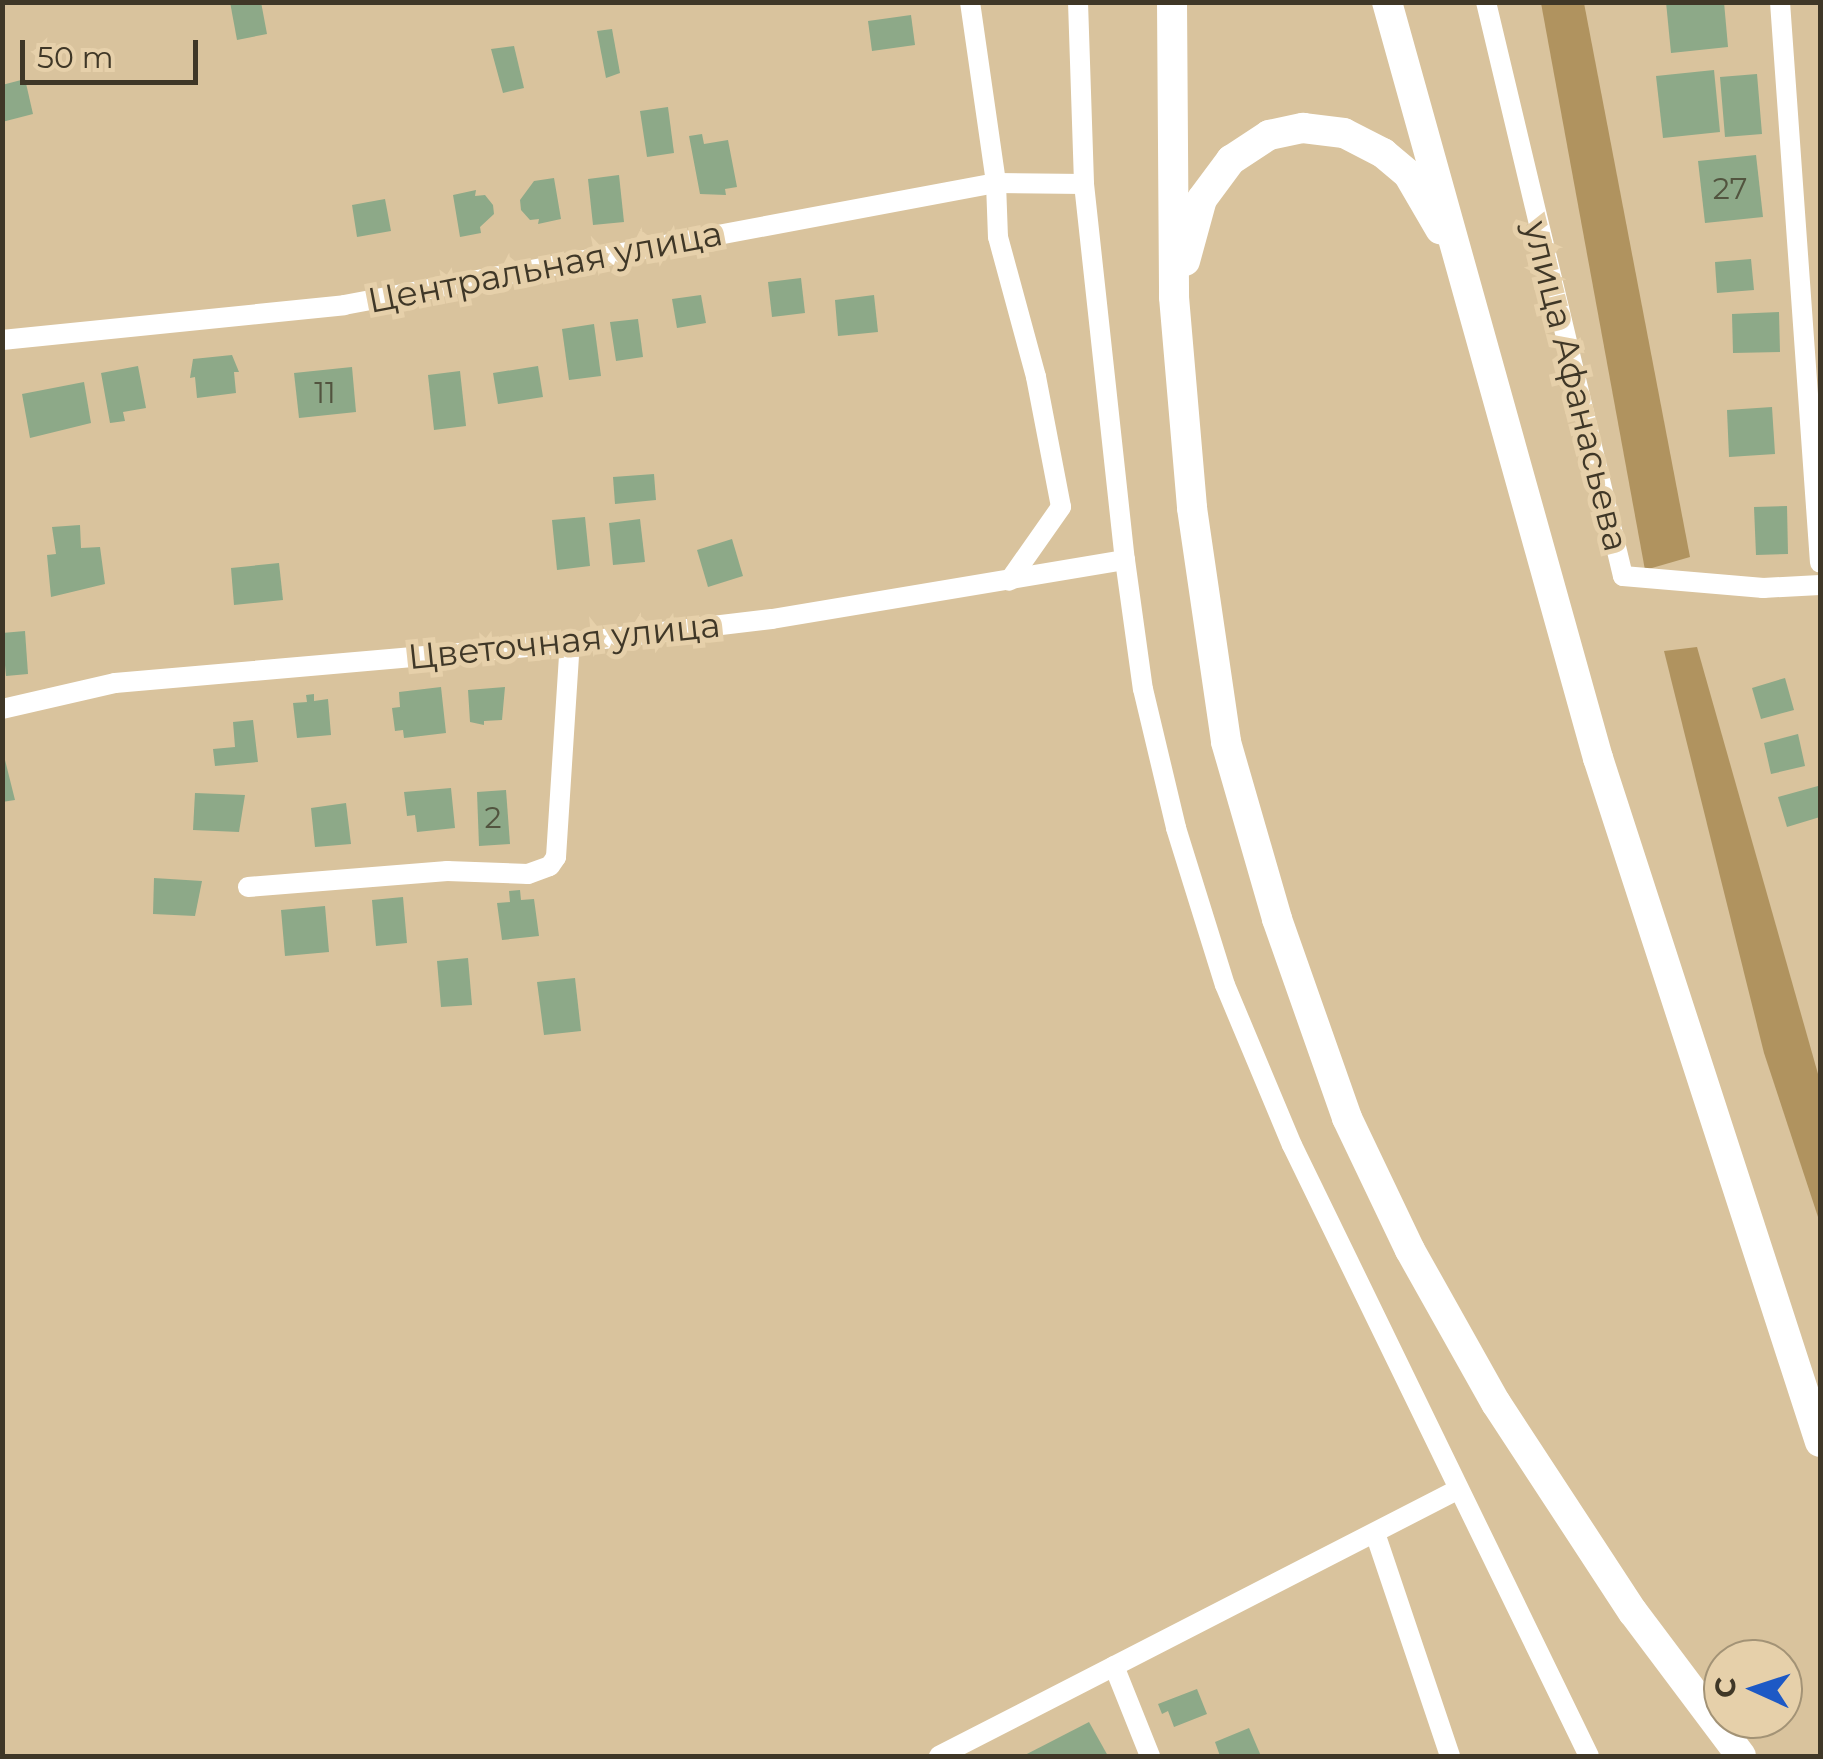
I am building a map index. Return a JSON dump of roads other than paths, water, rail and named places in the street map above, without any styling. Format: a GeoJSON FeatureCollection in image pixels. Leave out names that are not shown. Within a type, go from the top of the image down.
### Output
{"type":"FeatureCollection","features":[{"type":"Feature","properties":{"kind":"main road"},"geometry":{"type":"LineString","coordinates":[[1172,2],[1174,297],[1192,508],[1226,742],[1277,919],[1347,1118],[1410,1250],[1496,1402],[1633,1612],[1741,1756]]}},
{"type":"Feature","properties":{"kind":"main road"},"geometry":{"type":"LineString","coordinates":[[1387,2],[1598,758],[1820,1442]]}},
{"type":"Feature","properties":{"kind":"main road"},"geometry":{"type":"LineString","coordinates":[[1174,297],[1202,199],[1231,160],[1269,136],[1303,128],[1344,133],[1384,152],[1408,174],[1462,266]]}},
{"type":"Feature","properties":{"kind":"street"},"geometry":{"type":"LineString","coordinates":[[970,2],[996,183],[998,236],[1036,377],[1061,507],[1009,580]]}},
{"type":"Feature","properties":{"kind":"street"},"geometry":{"type":"LineString","coordinates":[[1078,2],[1084,184],[1125,560],[1143,689],[1172,810],[1225,985],[1292,1146],[1588,1756]]}},
{"type":"Feature","properties":{"kind":"street","name":"улица Афанасьева"},"geometry":{"type":"LineString","coordinates":[[1486,2],[1623,576],[1763,588],[1820,584]]}},
{"type":"Feature","properties":{"kind":"street"},"geometry":{"type":"LineString","coordinates":[[1780,2],[1820,563]]}},
{"type":"Feature","properties":{"kind":"street","name":"Центральная улица"},"geometry":{"type":"LineString","coordinates":[[2,340],[344,305],[996,183],[1084,184]]}},
{"type":"Feature","properties":{"kind":"street","name":"Цветочная улица"},"geometry":{"type":"LineString","coordinates":[[2,708],[115,682],[570,644],[772,619],[1125,560]]}},
{"type":"Feature","properties":{"kind":"street"},"geometry":{"type":"LineString","coordinates":[[248,887],[447,871],[528,874],[550,866],[556,858],[570,644]]}},
{"type":"Feature","properties":{"kind":"street"},"geometry":{"type":"LineString","coordinates":[[939,1756],[1457,1490]]}},
{"type":"Feature","properties":{"kind":"street"},"geometry":{"type":"LineString","coordinates":[[1375,1533],[1450,1756]]}},
{"type":"Feature","properties":{"kind":"street"},"geometry":{"type":"LineString","coordinates":[[1114,1666],[1150,1756]]}}]}
